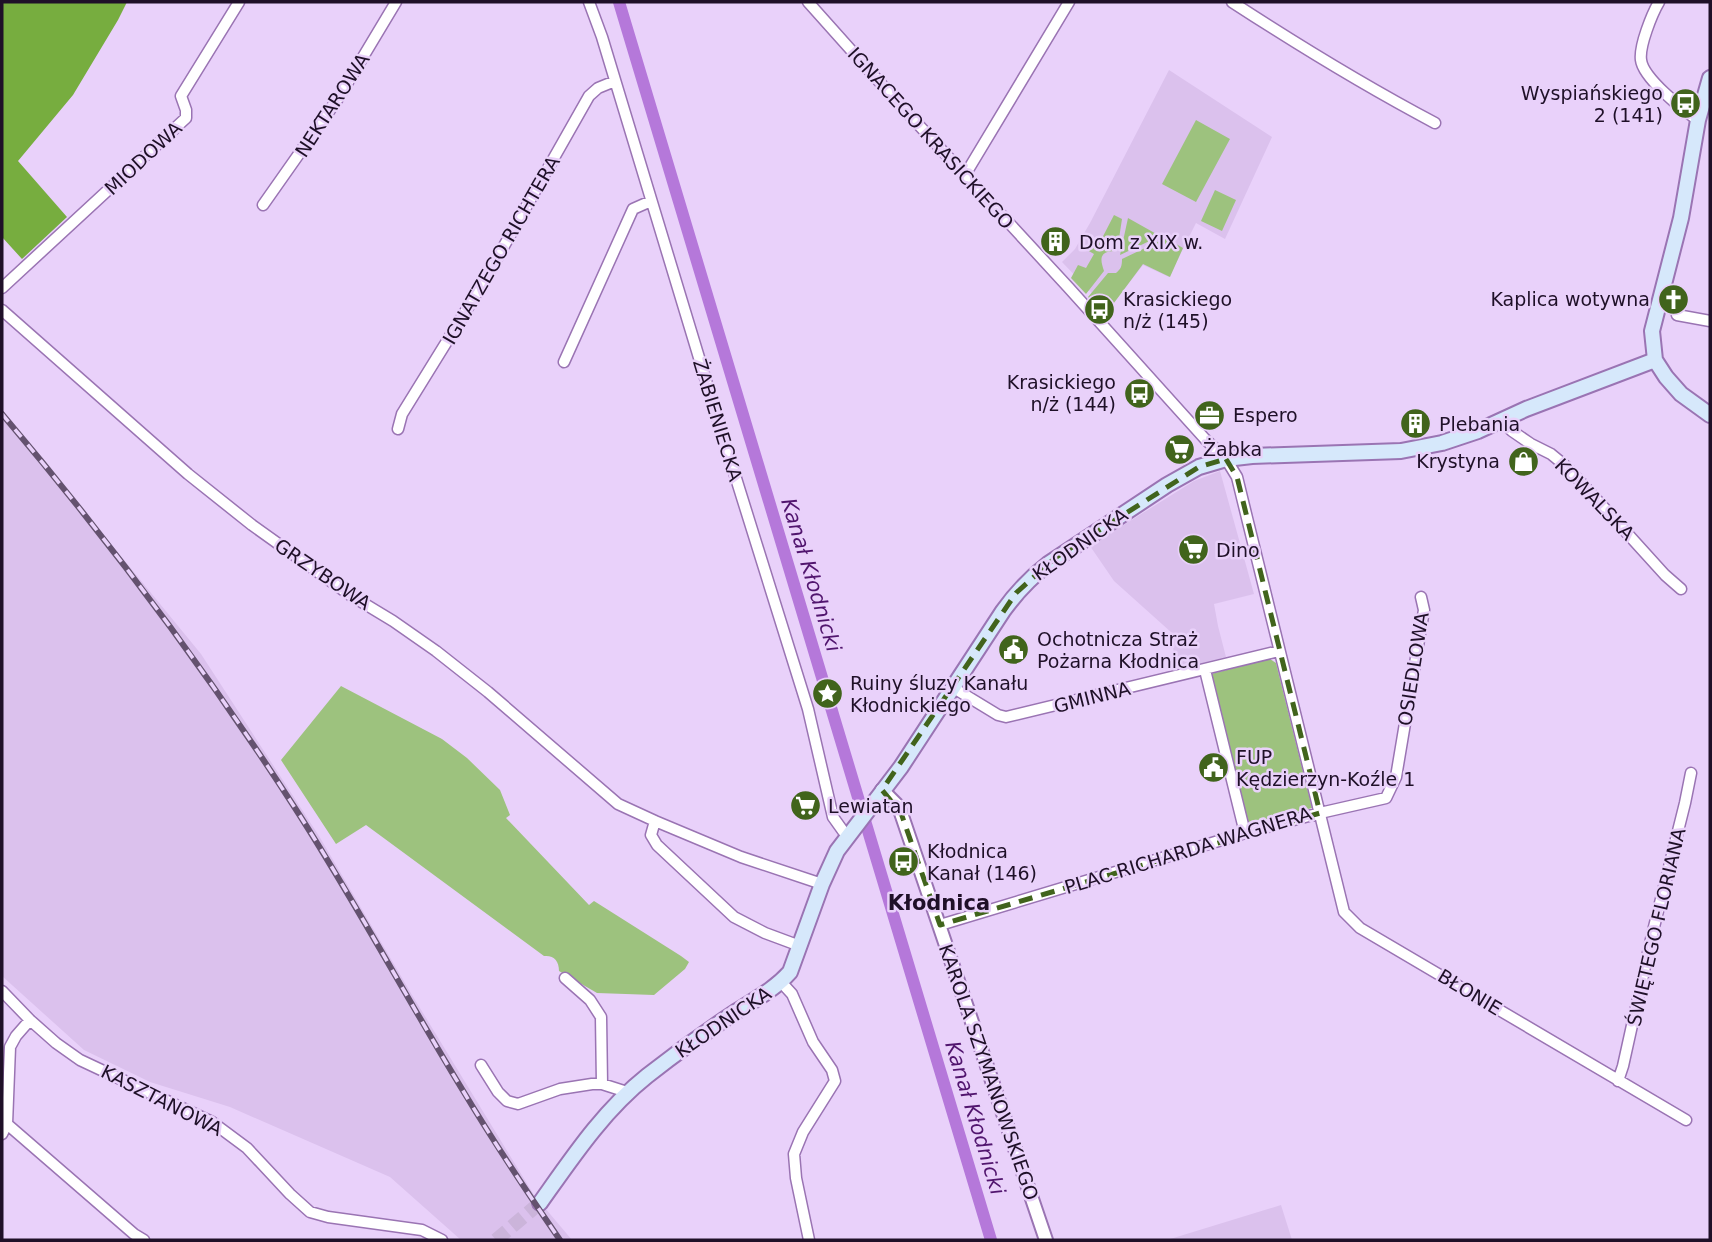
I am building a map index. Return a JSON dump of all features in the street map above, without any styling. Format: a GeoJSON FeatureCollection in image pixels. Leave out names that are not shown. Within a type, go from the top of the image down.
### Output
{"type":"FeatureCollection","features":[{"type":"Feature","properties":{"kind":"main road"},"geometry":{"type":"LineString","coordinates":[[1710,78],[1698,120],[1681,218],[1652,331],[1655,360],[1666,377],[1681,394],[1710,415]]}},
{"type":"Feature","properties":{"kind":"main road","name":"KŁODNICKA"},"geometry":{"type":"LineString","coordinates":[[540,1203],[588,1137],[627,1092],[678,1052],[781,982],[790,972],[837,851],[901,767],[1003,611],[1032,576],[1076,543],[1199,467],[1226,458],[1401,451],[1442,443],[1459,439],[1526,409],[1655,360]]}},
{"type":"Feature","properties":{"kind":"street","name":"MIODOWA"},"geometry":{"type":"LineString","coordinates":[[2,288],[186,118],[181,96],[240,2]]}},
{"type":"Feature","properties":{"kind":"street","name":"NEKTAROWA"},"geometry":{"type":"LineString","coordinates":[[263,205],[339,97],[396,2]]}},
{"type":"Feature","properties":{"kind":"street","name":"ŻABIENIECKA"},"geometry":{"type":"LineString","coordinates":[[589,2],[808,709],[833,817],[843,831],[851,832]]}},
{"type":"Feature","properties":{"kind":"street","name":"IGNACEGO KRASICKIEGO"},"geometry":{"type":"LineString","coordinates":[[808,2],[1205,439],[1226,458]]}},
{"type":"Feature","properties":{"kind":"street"},"geometry":{"type":"LineString","coordinates":[[965,175],[1069,2]]}},
{"type":"Feature","properties":{"kind":"street"},"geometry":{"type":"LineString","coordinates":[[1232,2],[1307,50],[1435,123]]}},
{"type":"Feature","properties":{"kind":"street"},"geometry":{"type":"LineString","coordinates":[[1659,2],[1642,46],[1641,60],[1653,81],[1682,109],[1698,120]]}},
{"type":"Feature","properties":{"kind":"street","name":"IGNATZEGO RICHTERA"},"geometry":{"type":"LineString","coordinates":[[398,429],[402,414],[484,283],[589,96],[598,88],[615,81]]}},
{"type":"Feature","properties":{"kind":"street"},"geometry":{"type":"LineString","coordinates":[[564,362],[633,209],[651,201]]}},
{"type":"Feature","properties":{"kind":"street","name":"GRZYBOWA"},"geometry":{"type":"LineString","coordinates":[[2,310],[188,474],[252,526],[446,659],[618,803],[741,858],[822,884]]}},
{"type":"Feature","properties":{"kind":"street"},"geometry":{"type":"LineString","coordinates":[[1677,315],[1710,321]]}},
{"type":"Feature","properties":{"kind":"street","name":"KOWALSKA"},"geometry":{"type":"LineString","coordinates":[[1501,421],[1569,468],[1665,575],[1681,589]]}},
{"type":"Feature","properties":{"kind":"street"},"geometry":{"type":"LineString","coordinates":[[1226,458],[1237,477],[1279,651]]}},
{"type":"Feature","properties":{"kind":"street","name":"OSIEDLOWA"},"geometry":{"type":"LineString","coordinates":[[1320,813],[1386,798],[1396,777],[1424,610],[1421,597]]}},
{"type":"Feature","properties":{"kind":"street","name":"GMINNA"},"geometry":{"type":"LineString","coordinates":[[952,687],[998,715],[1006,717],[1279,651]]}},
{"type":"Feature","properties":{"kind":"street","name":"PLAC RICHARDA WAGNERA"},"geometry":{"type":"LineString","coordinates":[[940,925],[1320,813],[1279,651]]}},
{"type":"Feature","properties":{"kind":"street"},"geometry":{"type":"LineString","coordinates":[[1205,670],[1245,833]]}},
{"type":"Feature","properties":{"kind":"street","name":"ŚWIĘTEGO FLORIANA"},"geometry":{"type":"LineString","coordinates":[[1618,1081],[1691,773]]}},
{"type":"Feature","properties":{"kind":"street","name":"KAROLA SZYMANOWSKIEGO"},"geometry":{"type":"LineString","coordinates":[[882,790],[898,806],[901,814],[1046,1240]]}},
{"type":"Feature","properties":{"kind":"street","name":"BŁONIE"},"geometry":{"type":"LineString","coordinates":[[1320,813],[1344,912],[1360,928],[1686,1120]]}},
{"type":"Feature","properties":{"kind":"street"},"geometry":{"type":"LineString","coordinates":[[655,821],[651,835],[657,845],[734,917],[765,933],[800,946]]}},
{"type":"Feature","properties":{"kind":"street"},"geometry":{"type":"LineString","coordinates":[[565,978],[590,1000],[601,1017],[602,1084]]}},
{"type":"Feature","properties":{"kind":"street"},"geometry":{"type":"LineString","coordinates":[[781,982],[792,995],[813,1042],[832,1070],[835,1081],[803,1132],[794,1154],[796,1178],[809,1240]]}},
{"type":"Feature","properties":{"kind":"street","name":"KASZTANOWA"},"geometry":{"type":"LineString","coordinates":[[2,991],[30,1020],[80,1060],[212,1122],[231,1135],[310,1212],[422,1230],[442,1240]]}},
{"type":"Feature","properties":{"kind":"street"},"geometry":{"type":"LineString","coordinates":[[30,1020],[6,1047],[4,1129],[132,1237],[144,1240]]}},
{"type":"Feature","properties":{"kind":"street"},"geometry":{"type":"LineString","coordinates":[[481,1065],[498,1092],[508,1101],[518,1104],[560,1089],[592,1084],[602,1084],[627,1092]]}},
{"type":"Feature","properties":{"kind":"highlighted area"},"geometry":{"type":"Polygon","coordinates":[[[1226,459],[1237,477],[1320,813],[940,925],[901,813],[882,790],[1016,593],[1055,558],[1199,467],[1226,459]]]}},
{"type":"Feature","properties":{"kind":"shaded area"},"geometry":{"type":"Polygon","coordinates":[[[1169,70],[1272,137],[1225,239],[1196,223],[1169,277],[1143,265],[1108,310],[1062,262],[1075,249],[1090,223],[1169,70]]]}},
{"type":"Feature","properties":{"kind":"shaded area"},"geometry":{"type":"Polygon","coordinates":[[[2,411],[201,654],[319,836],[534,1195],[572,1240],[461,1240],[390,1177],[230,1107],[150,1082],[84,1050],[2,976],[2,411]]]}},
{"type":"Feature","properties":{"kind":"shaded area"},"geometry":{"type":"Polygon","coordinates":[[[1220,471],[1254,594],[1214,604],[1226,657],[1175,670],[1172,633],[1114,581],[1090,546],[1194,481],[1220,471]]]}},
{"type":"Feature","properties":{"kind":"shaded area"},"geometry":{"type":"Polygon","coordinates":[[[1281,1205],[1292,1240],[1167,1240],[1281,1205]]]}},
{"type":"Feature","properties":{"kind":"green space"},"geometry":{"type":"Polygon","coordinates":[[[2,2],[127,2],[73,95],[18,161],[67,217],[22,259],[2,237],[2,2]]]}},
{"type":"Feature","properties":{"kind":"green space"},"geometry":{"type":"Polygon","coordinates":[[[1196,120],[1230,139],[1196,202],[1162,184],[1196,120]]]}},
{"type":"Feature","properties":{"kind":"green space"},"geometry":{"type":"Polygon","coordinates":[[[1215,190],[1236,200],[1222,231],[1201,221],[1215,190]]]}},
{"type":"Feature","properties":{"kind":"green space"},"geometry":{"type":"Polygon","coordinates":[[[1114,215],[1122,219],[1118,245],[1114,251],[1103,255],[1101,260],[1104,271],[1086,294],[1071,278],[1078,265],[1086,268],[1094,254],[1087,250],[1091,243],[1098,246],[1114,215]]]}},
{"type":"Feature","properties":{"kind":"green space"},"geometry":{"type":"Polygon","coordinates":[[[1128,218],[1160,236],[1120,255],[1128,218]]]}},
{"type":"Feature","properties":{"kind":"green space"},"geometry":{"type":"Polygon","coordinates":[[[1166,238],[1183,248],[1170,277],[1143,264],[1105,315],[1088,297],[1108,273],[1116,273],[1119,270],[1122,259],[1166,238]]]}},
{"type":"Feature","properties":{"kind":"green space"},"geometry":{"type":"Polygon","coordinates":[[[1270,659],[1276,663],[1312,808],[1248,824],[1211,674],[1270,659]]]}},
{"type":"Feature","properties":{"kind":"green space"},"geometry":{"type":"Polygon","coordinates":[[[341,686],[442,739],[467,758],[500,790],[510,815],[506,818],[589,905],[594,901],[681,956],[689,962],[685,969],[654,995],[597,993],[559,971],[553,958],[544,956],[366,825],[336,844],[281,760],[341,686]]]}},
{"type":"Feature","properties":{"kind":"waterway","name":"Kanał Kłodnicki"},"geometry":{"type":"LineString","coordinates":[[619,2],[991,1240]]}},
{"type":"Feature","properties":{"kind":"tunnel"},"geometry":{"type":"LineString","coordinates":[[496,1240],[540,1203]]}},
{"type":"Feature","properties":{"kind":"railway"},"geometry":{"type":"LineString","coordinates":[[2,414],[155,606],[227,706],[339,879],[476,1113],[560,1240]]}},
{"type":"Feature","properties":{"kind":"place","name":"Wyspiańskiego 2 (141)"},"geometry":{"type":"Point","coordinates":[1686,104]}},
{"type":"Feature","properties":{"kind":"place","name":"Dom z XIX w."},"geometry":{"type":"Point","coordinates":[1056,242]}},
{"type":"Feature","properties":{"kind":"place","name":"Kaplica wotywna"},"geometry":{"type":"Point","coordinates":[1673,299]}},
{"type":"Feature","properties":{"kind":"place","name":"Krasickiego n/ż (145)"},"geometry":{"type":"Point","coordinates":[1100,310]}},
{"type":"Feature","properties":{"kind":"place","name":"Krasickiego n/ż (144)"},"geometry":{"type":"Point","coordinates":[1139,393]}},
{"type":"Feature","properties":{"kind":"place","name":"Espero"},"geometry":{"type":"Point","coordinates":[1210,415]}},
{"type":"Feature","properties":{"kind":"place","name":"Plebania"},"geometry":{"type":"Point","coordinates":[1416,424]}},
{"type":"Feature","properties":{"kind":"place","name":"Żabka"},"geometry":{"type":"Point","coordinates":[1180,449]}},
{"type":"Feature","properties":{"kind":"place","name":"Krystyna"},"geometry":{"type":"Point","coordinates":[1523,461]}},
{"type":"Feature","properties":{"kind":"place","name":"Dino"},"geometry":{"type":"Point","coordinates":[1193,550]}},
{"type":"Feature","properties":{"kind":"place","name":"Ochotnicza Straż Pożarna Kłodnica"},"geometry":{"type":"Point","coordinates":[1014,650]}},
{"type":"Feature","properties":{"kind":"place","name":"Ruiny śluzy Kanału Kłodnickiego"},"geometry":{"type":"Point","coordinates":[827,694]}},
{"type":"Feature","properties":{"kind":"place","name":"FUP Kędzierzyn-Koźle 1"},"geometry":{"type":"Point","coordinates":[1213,768]}},
{"type":"Feature","properties":{"kind":"place","name":"Lewiatan"},"geometry":{"type":"Point","coordinates":[805,806]}},
{"type":"Feature","properties":{"kind":"place","name":"Kłodnica Kanał (146)"},"geometry":{"type":"Point","coordinates":[904,862]}},
{"type":"Feature","properties":{"kind":"district","name":"Kłodnica"},"geometry":{"type":"Point","coordinates":[939,903]}}]}
